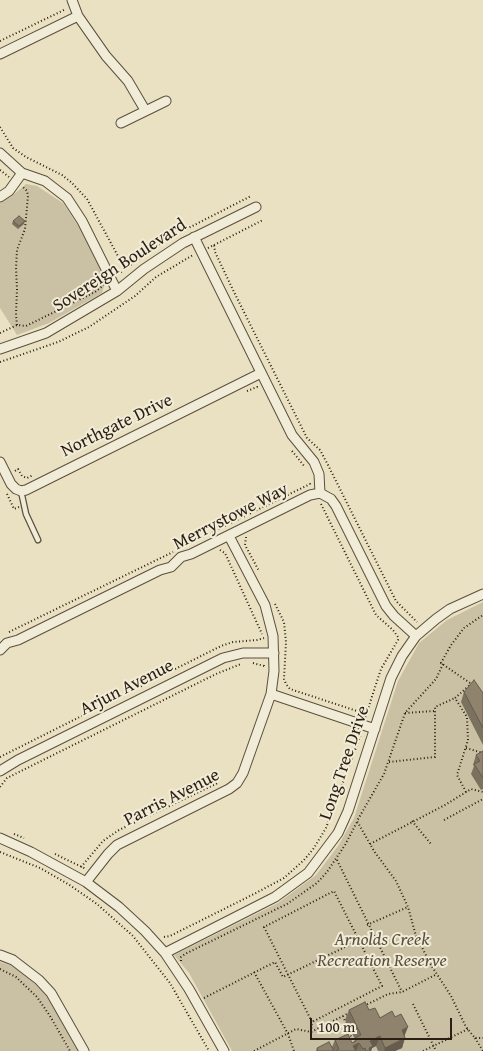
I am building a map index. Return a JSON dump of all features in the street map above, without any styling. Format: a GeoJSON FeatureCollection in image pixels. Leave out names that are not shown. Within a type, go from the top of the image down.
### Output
{"type":"FeatureCollection","features":[{"type":"Feature","properties":{"kind":"street"},"geometry":{"type":"LineString","coordinates":[[70,4],[106,56],[128,81],[145,110]]}},
{"type":"Feature","properties":{"kind":"street"},"geometry":{"type":"LineString","coordinates":[[0,54],[78,16]]}},
{"type":"Feature","properties":{"kind":"street"},"geometry":{"type":"LineString","coordinates":[[121,124],[145,110],[166,101]]}},
{"type":"Feature","properties":{"kind":"street"},"geometry":{"type":"LineString","coordinates":[[0,153],[22,172],[44,181],[67,198],[82,221],[117,291]]}},
{"type":"Feature","properties":{"kind":"street"},"geometry":{"type":"LineString","coordinates":[[0,197],[10,191],[22,172]]}},
{"type":"Feature","properties":{"kind":"street","name":"Sovereign Boulevard"},"geometry":{"type":"LineString","coordinates":[[0,348],[46,333],[117,291],[165,254],[194,237],[256,207]]}},
{"type":"Feature","properties":{"kind":"street"},"geometry":{"type":"LineString","coordinates":[[194,237],[292,435],[314,462],[319,474],[317,493],[332,499],[386,606],[416,636]]}},
{"type":"Feature","properties":{"kind":"street","name":"Northgate Drive"},"geometry":{"type":"LineString","coordinates":[[21,490],[26,490],[261,373]]}},
{"type":"Feature","properties":{"kind":"street"},"geometry":{"type":"LineString","coordinates":[[0,462],[11,484],[16,489],[21,490]]}},
{"type":"Feature","properties":{"kind":"street","name":"Merrystowe Way"},"geometry":{"type":"LineString","coordinates":[[0,650],[7,643],[18,640],[160,570],[171,567],[181,557],[192,554],[317,493]]}},
{"type":"Feature","properties":{"kind":"street","name":"Parris Avenue"},"geometry":{"type":"LineString","coordinates":[[86,882],[117,845],[229,789],[244,773],[271,694],[274,671],[273,636],[265,606],[229,536]]}},
{"type":"Feature","properties":{"kind":"street","name":"Long Tree Drive"},"geometry":{"type":"LineString","coordinates":[[165,953],[275,897],[308,873],[338,833],[348,810],[391,678],[402,656],[416,636],[436,619],[450,609],[483,594]]}},
{"type":"Feature","properties":{"kind":"street","name":"Arjun Avenue"},"geometry":{"type":"LineString","coordinates":[[0,772],[18,760],[223,658],[242,653],[274,653]]}},
{"type":"Feature","properties":{"kind":"street"},"geometry":{"type":"LineString","coordinates":[[271,694],[375,729]]}},
{"type":"Feature","properties":{"kind":"street"},"geometry":{"type":"LineString","coordinates":[[0,838],[31,852],[86,882],[119,907],[165,953],[189,989],[224,1051]]}},
{"type":"Feature","properties":{"kind":"street"},"geometry":{"type":"LineString","coordinates":[[0,955],[13,960],[39,980],[51,993],[84,1051]]}},
{"type":"Feature","properties":{"kind":"lane"},"geometry":{"type":"LineString","coordinates":[[21,490],[26,514],[38,540]]}},
{"type":"Feature","properties":{"kind":"path"},"geometry":{"type":"LineString","coordinates":[[0,41],[70,4]]}},
{"type":"Feature","properties":{"kind":"path"},"geometry":{"type":"LineString","coordinates":[[0,128],[13,148],[26,157],[62,175],[87,199],[124,269],[95,292],[26,326],[17,326],[0,333]]}},
{"type":"Feature","properties":{"kind":"path"},"geometry":{"type":"LineString","coordinates":[[16,182],[25,188],[28,196],[25,229],[17,250],[17,326]]}},
{"type":"Feature","properties":{"kind":"path"},"geometry":{"type":"LineString","coordinates":[[214,244],[263,220]]}},
{"type":"Feature","properties":{"kind":"path"},"geometry":{"type":"LineString","coordinates":[[252,353],[263,349]]}},
{"type":"Feature","properties":{"kind":"path"},"geometry":{"type":"LineString","coordinates":[[248,391],[257,387],[261,390]]}},
{"type":"Feature","properties":{"kind":"path"},"geometry":{"type":"LineString","coordinates":[[292,451],[308,472]]}},
{"type":"Feature","properties":{"kind":"path"},"geometry":{"type":"LineString","coordinates":[[7,475],[18,469],[22,476],[27,478],[40,472]]}},
{"type":"Feature","properties":{"kind":"path"},"geometry":{"type":"LineString","coordinates":[[160,936],[165,938],[170,936],[284,878],[314,848],[326,828],[364,725],[381,669],[398,640],[393,630],[376,615],[326,511],[317,502],[317,493],[310,484],[311,477]]}},
{"type":"Feature","properties":{"kind":"path"},"geometry":{"type":"LineString","coordinates":[[2,636],[310,484]]}},
{"type":"Feature","properties":{"kind":"path"},"geometry":{"type":"LineString","coordinates":[[13,505],[14,509],[24,504]]}},
{"type":"Feature","properties":{"kind":"path"},"geometry":{"type":"LineString","coordinates":[[248,534],[245,538],[245,545],[260,574]]}},
{"type":"Feature","properties":{"kind":"path"},"geometry":{"type":"LineString","coordinates":[[0,757],[221,646],[233,642],[264,638],[225,553],[221,550],[213,553]]}},
{"type":"Feature","properties":{"kind":"path"},"geometry":{"type":"LineString","coordinates":[[272,598],[284,622],[286,642],[284,679],[290,689],[366,714]]}},
{"type":"Feature","properties":{"kind":"path"},"geometry":{"type":"LineString","coordinates":[[181,964],[181,957],[185,954],[287,904],[317,883],[336,859],[378,787],[405,713],[436,679],[450,646],[464,628],[483,615]]}},
{"type":"Feature","properties":{"kind":"path"},"geometry":{"type":"LineString","coordinates":[[0,787],[7,778],[216,674],[244,663]]}},
{"type":"Feature","properties":{"kind":"path"},"geometry":{"type":"LineString","coordinates":[[252,663],[264,666],[265,670]]}},
{"type":"Feature","properties":{"kind":"path"},"geometry":{"type":"LineString","coordinates":[[443,664],[476,688]]}},
{"type":"Feature","properties":{"kind":"path"},"geometry":{"type":"LineString","coordinates":[[388,762],[435,757],[436,707],[455,698],[470,684]]}},
{"type":"Feature","properties":{"kind":"path"},"geometry":{"type":"LineString","coordinates":[[455,698],[467,717],[468,740],[457,775],[466,792]]}},
{"type":"Feature","properties":{"kind":"path"},"geometry":{"type":"LineString","coordinates":[[405,713],[436,711]]}},
{"type":"Feature","properties":{"kind":"path"},"geometry":{"type":"LineString","coordinates":[[465,747],[483,754]]}},
{"type":"Feature","properties":{"kind":"path"},"geometry":{"type":"LineString","coordinates":[[81,867],[102,841],[119,830],[224,781]]}},
{"type":"Feature","properties":{"kind":"path"},"geometry":{"type":"LineString","coordinates":[[370,844],[471,789],[483,792]]}},
{"type":"Feature","properties":{"kind":"path"},"geometry":{"type":"LineString","coordinates":[[444,820],[483,799]]}},
{"type":"Feature","properties":{"kind":"path"},"geometry":{"type":"LineString","coordinates":[[357,821],[370,844],[396,881],[408,908],[416,936],[482,1051]]}},
{"type":"Feature","properties":{"kind":"path"},"geometry":{"type":"LineString","coordinates":[[412,821],[431,844]]}},
{"type":"Feature","properties":{"kind":"path"},"geometry":{"type":"LineString","coordinates":[[0,852],[40,868],[68,884],[97,904],[133,936],[170,983],[209,1051]]}},
{"type":"Feature","properties":{"kind":"path"},"geometry":{"type":"LineString","coordinates":[[336,859],[402,992]]}},
{"type":"Feature","properties":{"kind":"path"},"geometry":{"type":"LineString","coordinates":[[311,1032],[312,1022],[264,926],[334,890],[382,986],[312,1022]]}},
{"type":"Feature","properties":{"kind":"path"},"geometry":{"type":"LineString","coordinates":[[368,925],[408,908]]}},
{"type":"Feature","properties":{"kind":"path"},"geometry":{"type":"LineString","coordinates":[[201,997],[203,999],[275,962],[284,977],[372,934]]}},
{"type":"Feature","properties":{"kind":"path"},"geometry":{"type":"LineString","coordinates":[[0,968],[16,978],[36,996],[70,1051]]}},
{"type":"Feature","properties":{"kind":"path"},"geometry":{"type":"LineString","coordinates":[[254,972],[288,1034],[294,1051]]}},
{"type":"Feature","properties":{"kind":"path"},"geometry":{"type":"LineString","coordinates":[[358,1009],[388,994],[402,992],[437,974]]}},
{"type":"Feature","properties":{"kind":"path"},"geometry":{"type":"LineString","coordinates":[[413,1004],[436,1051]]}},
{"type":"Feature","properties":{"kind":"path"},"geometry":{"type":"LineString","coordinates":[[254,1051],[296,1028],[311,1032],[350,1012]]}},
{"type":"Feature","properties":{"kind":"path"},"geometry":{"type":"LineString","coordinates":[[343,1016],[354,1046]]}},
{"type":"Feature","properties":{"kind":"path"},"geometry":{"type":"LineString","coordinates":[[423,1051],[468,1029]]}},
{"type":"Feature","properties":{"kind":"path"},"geometry":{"type":"LineString","coordinates":[[475,1038],[483,1038]]}},
{"type":"Feature","properties":{"kind":"green space"},"geometry":{"type":"Polygon","coordinates":[[[26,184],[37,186],[63,203],[79,227],[106,280],[102,293],[49,323],[17,335],[0,308],[0,203],[26,184]]]}},
{"type":"Feature","properties":{"kind":"green space","name":"Arnolds Creek Recreation Reserve"},"geometry":{"type":"Polygon","coordinates":[[[483,602],[483,1051],[232,1051],[189,973],[174,955],[278,903],[316,875],[338,846],[354,818],[398,681],[419,643],[447,620],[483,602]]]}},
{"type":"Feature","properties":{"kind":"green space"},"geometry":{"type":"Polygon","coordinates":[[[0,962],[13,966],[34,983],[49,999],[79,1051],[0,1051],[0,962]]]}},
{"type":"Feature","properties":{"kind":"building"},"geometry":{"type":"Polygon","coordinates":[[[19,216],[25,221],[19,226],[13,221],[19,216]]]}},
{"type":"Feature","properties":{"kind":"building"},"geometry":{"type":"Polygon","coordinates":[[[474,680],[483,693],[483,728],[464,692],[474,680]]]}},
{"type":"Feature","properties":{"kind":"building"},"geometry":{"type":"Polygon","coordinates":[[[483,751],[483,778],[474,764],[480,761],[476,755],[483,751]]]}},
{"type":"Feature","properties":{"kind":"building"},"geometry":{"type":"Polygon","coordinates":[[[365,1002],[369,1010],[375,1008],[380,1018],[392,1011],[395,1017],[401,1014],[408,1027],[402,1030],[405,1038],[385,1048],[380,1036],[370,1041],[373,1046],[369,1048],[370,1051],[366,1051],[365,1048],[363,1049],[359,1043],[353,1046],[356,1051],[336,1051],[339,1049],[335,1040],[348,1034],[352,1043],[356,1041],[355,1038],[361,1035],[349,1010],[365,1002]]]}},
{"type":"Feature","properties":{"kind":"building"},"geometry":{"type":"Polygon","coordinates":[[[329,1042],[334,1051],[318,1051],[317,1048],[329,1042]]]}}]}
